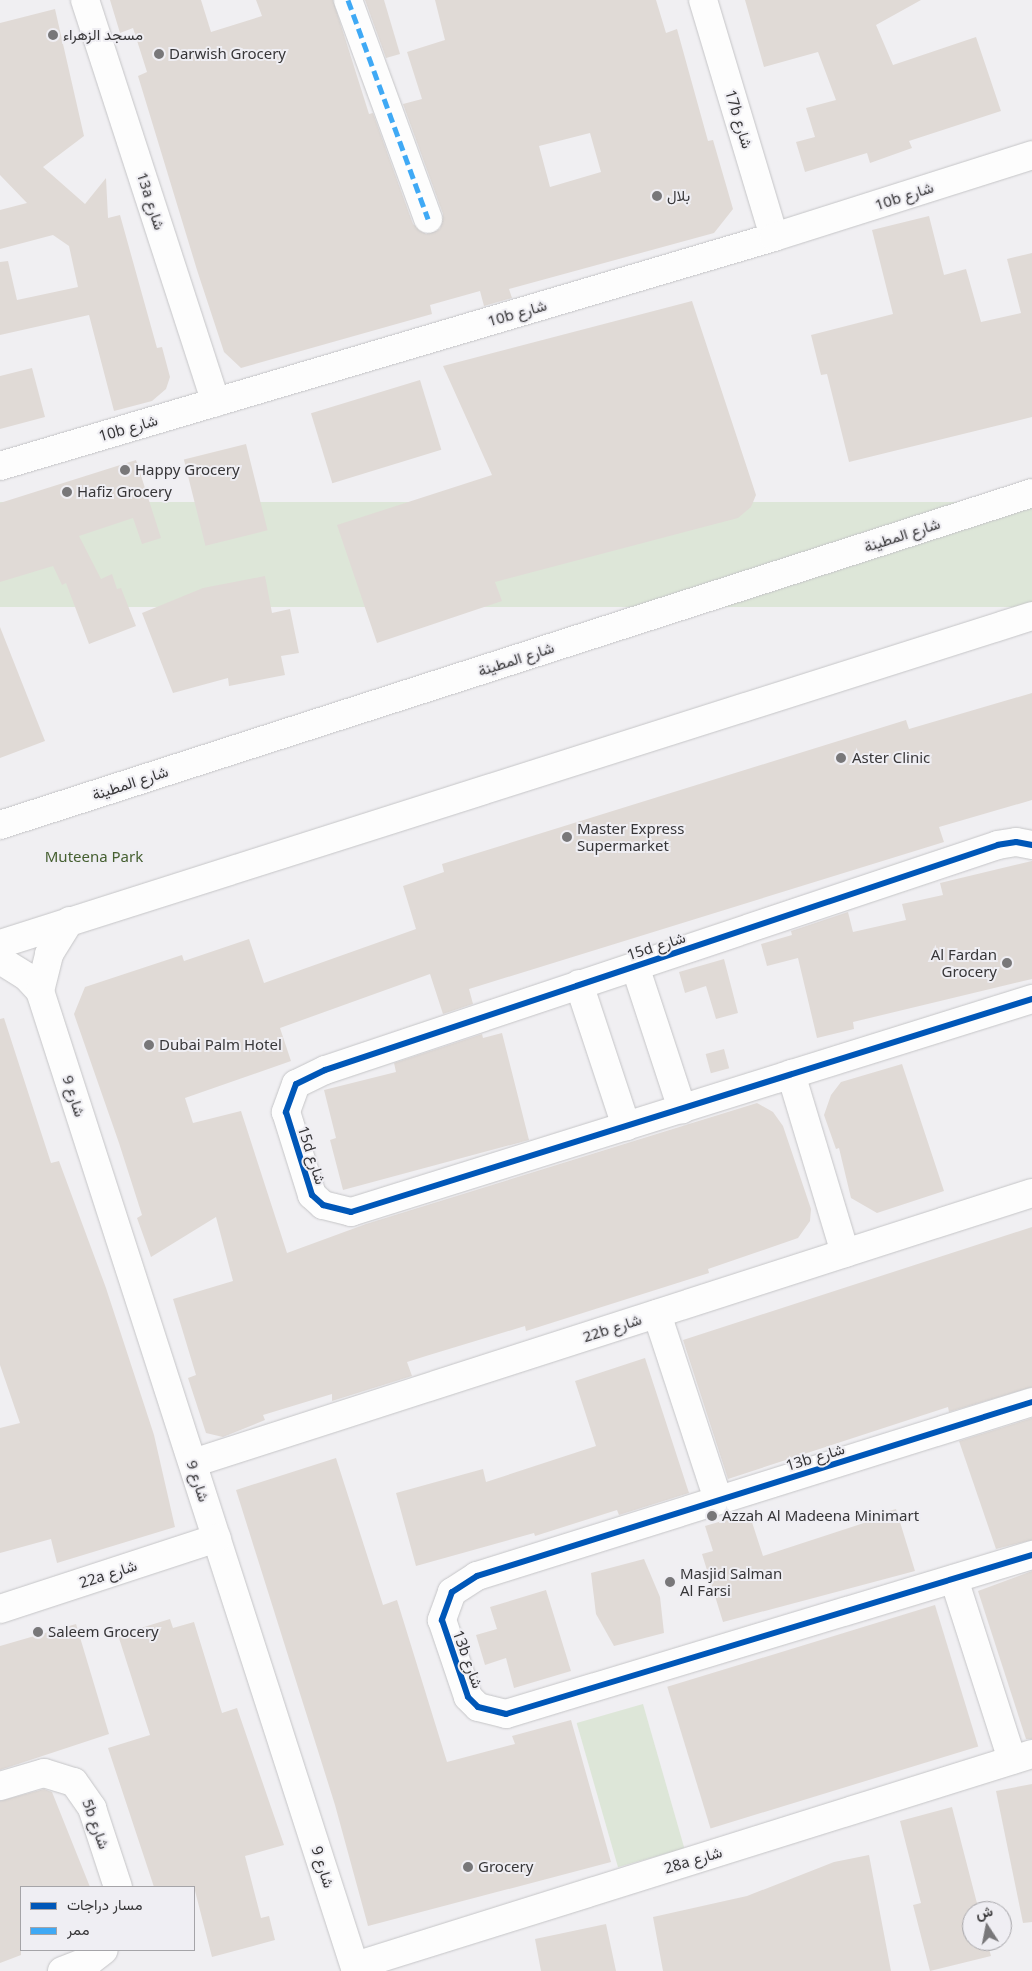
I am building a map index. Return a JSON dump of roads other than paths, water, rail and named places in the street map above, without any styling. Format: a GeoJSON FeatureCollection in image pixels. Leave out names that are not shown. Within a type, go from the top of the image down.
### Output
{"type":"FeatureCollection","features":[{"type":"Feature","properties":{"kind":"street","name":"13a شارع"},"geometry":{"type":"LineString","coordinates":[[85,0],[216,402]]}},
{"type":"Feature","properties":{"kind":"street"},"geometry":{"type":"LineString","coordinates":[[348,0],[428,219]]}},
{"type":"Feature","properties":{"kind":"street","name":"17b شارع"},"geometry":{"type":"LineString","coordinates":[[703,0],[774,237]]}},
{"type":"Feature","properties":{"kind":"street","name":"10b شارع"},"geometry":{"type":"LineString","coordinates":[[0,466],[774,237],[1032,155]]}},
{"type":"Feature","properties":{"kind":"street","name":"شارع المطينة"},"geometry":{"type":"LineString","coordinates":[[6,820],[1032,493]]}},
{"type":"Feature","properties":{"kind":"street"},"geometry":{"type":"LineString","coordinates":[[0,944],[1032,616]]}},
{"type":"Feature","properties":{"kind":"street","name":"15d شارع"},"geometry":{"type":"LineString","coordinates":[[1032,845],[1016,842],[998,845],[325,1070],[296,1084],[286,1112],[306,1182],[323,1205],[351,1212],[1032,999]]}},
{"type":"Feature","properties":{"kind":"street"},"geometry":{"type":"LineString","coordinates":[[40,991],[49,954],[70,922]]}},
{"type":"Feature","properties":{"kind":"street","name":"شارع 9"},"geometry":{"type":"LineString","coordinates":[[0,960],[27,977],[40,991],[356,1969]]}},
{"type":"Feature","properties":{"kind":"street"},"geometry":{"type":"LineString","coordinates":[[635,966],[682,1109]]}},
{"type":"Feature","properties":{"kind":"street"},"geometry":{"type":"LineString","coordinates":[[579,984],[626,1126]]}},
{"type":"Feature","properties":{"kind":"street"},"geometry":{"type":"LineString","coordinates":[[791,1074],[845,1253]]}},
{"type":"Feature","properties":{"kind":"street","name":"22b شارع"},"geometry":{"type":"LineString","coordinates":[[193,1464],[1032,1192]]}},
{"type":"Feature","properties":{"kind":"street"},"geometry":{"type":"LineString","coordinates":[[656,1314],[718,1500]]}},
{"type":"Feature","properties":{"kind":"street","name":"13b شارع"},"geometry":{"type":"LineString","coordinates":[[1032,1402],[463,1582],[452,1592],[442,1620],[468,1697],[492,1713],[521,1711],[1032,1555]]}},
{"type":"Feature","properties":{"kind":"street","name":"22a شارع"},"geometry":{"type":"LineString","coordinates":[[0,1609],[217,1538]]}},
{"type":"Feature","properties":{"kind":"street"},"geometry":{"type":"LineString","coordinates":[[954,1579],[1022,1757]]}},
{"type":"Feature","properties":{"kind":"street","name":"28a شارع"},"geometry":{"type":"LineString","coordinates":[[356,1969],[1022,1757]]}},
{"type":"Feature","properties":{"kind":"street","name":"5b شارع"},"geometry":{"type":"LineString","coordinates":[[0,1786],[44,1773],[74,1782],[92,1808],[118,1886]]}},
{"type":"Feature","properties":{"kind":"street"},"geometry":{"type":"LineString","coordinates":[[62,1971],[91,1960],[103,1951]]}},
{"type":"Feature","properties":{"kind":"place","name":"مسجد الزهراء"},"geometry":{"type":"Point","coordinates":[53,35]}},
{"type":"Feature","properties":{"kind":"place","name":"Darwish Grocery"},"geometry":{"type":"Point","coordinates":[159,54]}},
{"type":"Feature","properties":{"kind":"place","name":"بلال"},"geometry":{"type":"Point","coordinates":[657,196]}},
{"type":"Feature","properties":{"kind":"place","name":"Happy Grocery"},"geometry":{"type":"Point","coordinates":[125,470]}},
{"type":"Feature","properties":{"kind":"place","name":"Hafiz Grocery"},"geometry":{"type":"Point","coordinates":[67,492]}},
{"type":"Feature","properties":{"kind":"place","name":"Aster Clinic"},"geometry":{"type":"Point","coordinates":[841,758]}},
{"type":"Feature","properties":{"kind":"place","name":"Master Express Supermarket"},"geometry":{"type":"Point","coordinates":[567,837]}},
{"type":"Feature","properties":{"kind":"place","name":"Al Fardan Grocery"},"geometry":{"type":"Point","coordinates":[1007,963]}},
{"type":"Feature","properties":{"kind":"place","name":"Dubai Palm Hotel"},"geometry":{"type":"Point","coordinates":[149,1045]}},
{"type":"Feature","properties":{"kind":"place","name":"Azzah Al Madeena Minimart"},"geometry":{"type":"Point","coordinates":[712,1516]}},
{"type":"Feature","properties":{"kind":"place","name":"Masjid Salman Al Farsi"},"geometry":{"type":"Point","coordinates":[670,1582]}},
{"type":"Feature","properties":{"kind":"place","name":"Saleem Grocery"},"geometry":{"type":"Point","coordinates":[38,1632]}},
{"type":"Feature","properties":{"kind":"place","name":"Grocery"},"geometry":{"type":"Point","coordinates":[468,1867]}},
{"type":"Feature","properties":{"kind":"park label","name":"Muteena Park"},"geometry":{"type":"Point","coordinates":[94,857]}}]}
